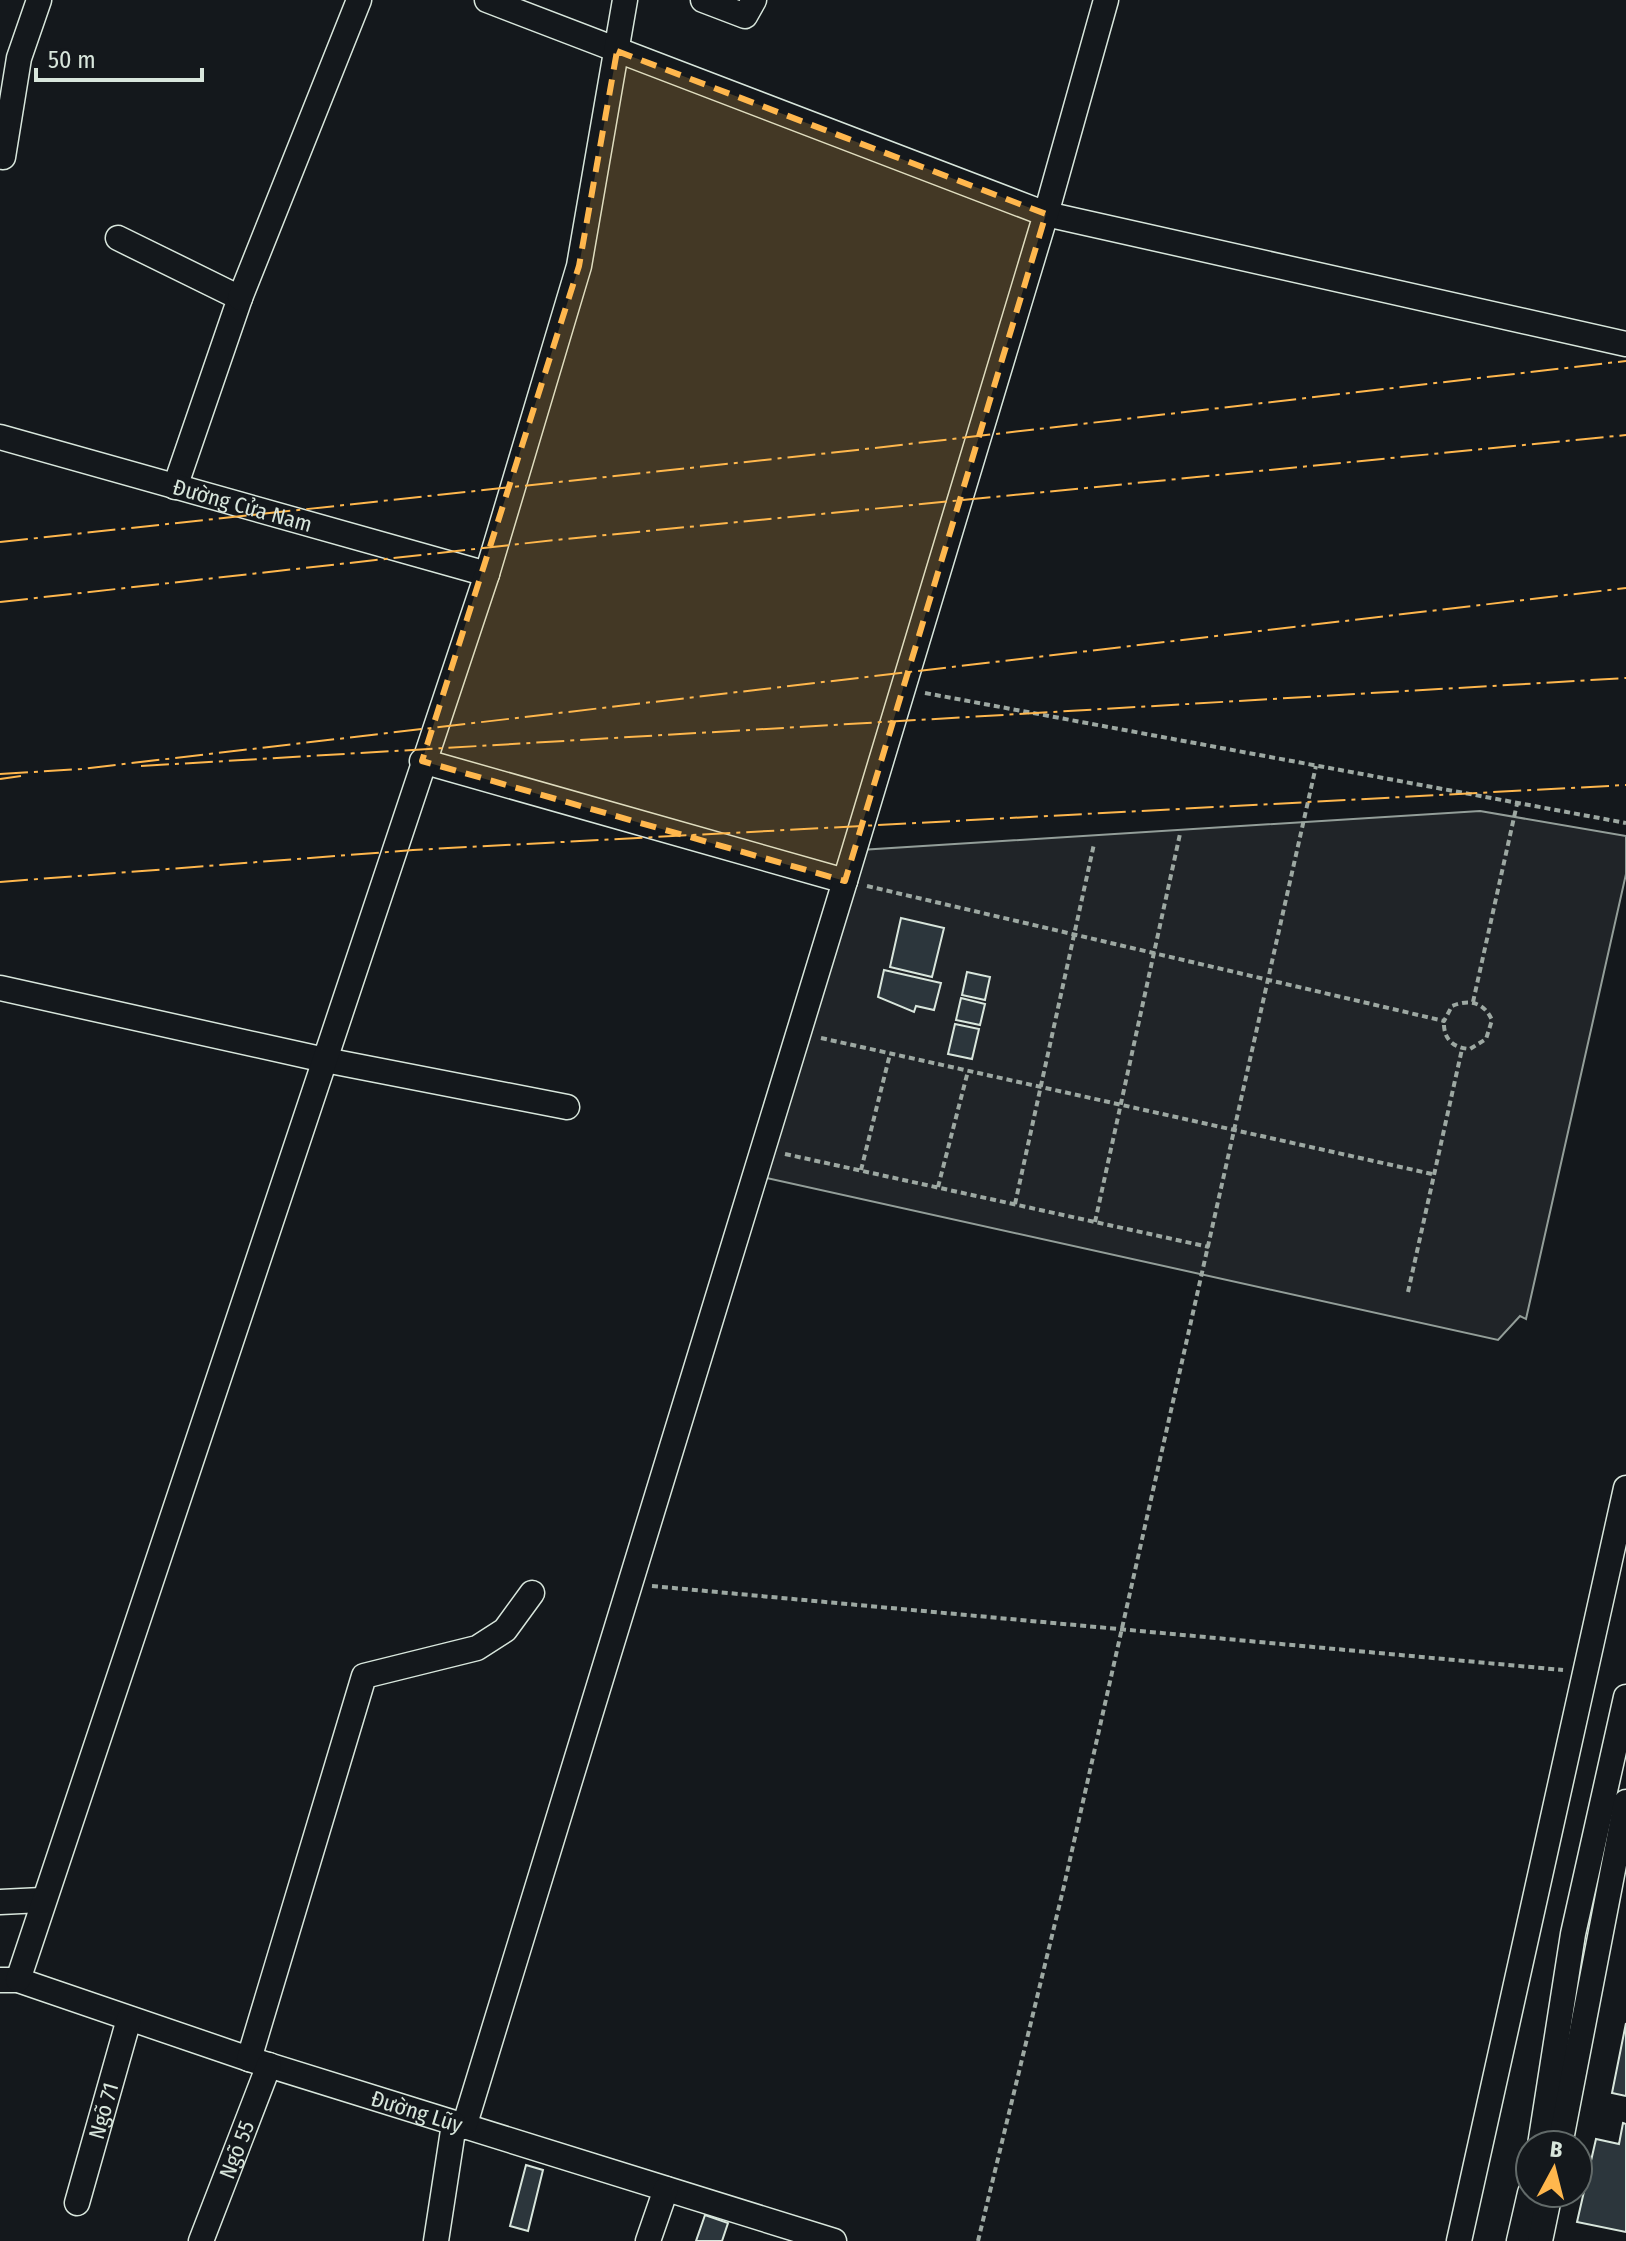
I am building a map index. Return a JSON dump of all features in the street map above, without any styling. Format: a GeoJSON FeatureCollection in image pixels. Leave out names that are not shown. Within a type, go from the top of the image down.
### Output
{"type":"FeatureCollection","features":[{"type":"Feature","properties":{"kind":"street"},"geometry":{"type":"LineString","coordinates":[[3,142],[19,58],[39,0]]}},
{"type":"Feature","properties":{"kind":"street"},"geometry":{"type":"LineString","coordinates":[[175,487],[240,298],[359,0]]}},
{"type":"Feature","properties":{"kind":"street"},"geometry":{"type":"LineString","coordinates":[[487,0],[1046,214],[1626,344]]}},
{"type":"Feature","properties":{"kind":"street"},"geometry":{"type":"LineString","coordinates":[[9,1980],[42,1900],[487,574],[579,266],[625,0]]}},
{"type":"Feature","properties":{"kind":"street"},"geometry":{"type":"LineString","coordinates":[[703,0],[745,16],[754,0]]}},
{"type":"Feature","properties":{"kind":"street"},"geometry":{"type":"LineString","coordinates":[[436,2241],[459,2125],[630,1583],[845,881],[1046,214],[1106,0]]}},
{"type":"Feature","properties":{"kind":"street"},"geometry":{"type":"LineString","coordinates":[[118,238],[240,298]]}},
{"type":"Feature","properties":{"kind":"street","name":"Đường Cửa Nam"},"geometry":{"type":"LineString","coordinates":[[0,437],[487,574]]}},
{"type":"Feature","properties":{"kind":"street"},"geometry":{"type":"LineString","coordinates":[[422,761],[845,881]]}},
{"type":"Feature","properties":{"kind":"street"},"geometry":{"type":"LineString","coordinates":[[0,988],[325,1060],[567,1107]]}},
{"type":"Feature","properties":{"kind":"street"},"geometry":{"type":"LineString","coordinates":[[1459,2241],[1626,1488]]}},
{"type":"Feature","properties":{"kind":"street","name":"Ngõ 55"},"geometry":{"type":"LineString","coordinates":[[202,2237],[259,2062],[364,1676],[477,1648],[505,1630],[532,1593]]}},
{"type":"Feature","properties":{"kind":"street"},"geometry":{"type":"LineString","coordinates":[[1543,2129],[1573,1934],[1626,1697]]}},
{"type":"Feature","properties":{"kind":"street"},"geometry":{"type":"LineString","coordinates":[[1563,2129],[1611,1893],[1626,1802]]}},
{"type":"Feature","properties":{"kind":"street"},"geometry":{"type":"LineString","coordinates":[[0,1902],[42,1900]]}},
{"type":"Feature","properties":{"kind":"street","name":"Đường Lũy"},"geometry":{"type":"LineString","coordinates":[[9,1980],[259,2062],[834,2241]]}},
{"type":"Feature","properties":{"kind":"street","name":"Ngõ 71"},"geometry":{"type":"LineString","coordinates":[[77,2203],[129,2019]]}},
{"type":"Feature","properties":{"kind":"street"},"geometry":{"type":"LineString","coordinates":[[648,2241],[666,2189]]}},
{"type":"Feature","properties":{"kind":"street"},"geometry":{"type":"LineString","coordinates":[[1519,2241],[1526,2209]]}},
{"type":"Feature","properties":{"kind":"street"},"geometry":{"type":"LineString","coordinates":[[1540,2241],[1547,2209]]}},
{"type":"Feature","properties":{"kind":"path"},"geometry":{"type":"LineString","coordinates":[[903,689],[1626,823]]}},
{"type":"Feature","properties":{"kind":"path"},"geometry":{"type":"LineString","coordinates":[[978,2241],[1209,1247],[1316,766]]}},
{"type":"Feature","properties":{"kind":"path"},"geometry":{"type":"LineString","coordinates":[[1473,1002],[1517,804]]}},
{"type":"Feature","properties":{"kind":"path"},"geometry":{"type":"LineString","coordinates":[[1095,1222],[1180,834]]}},
{"type":"Feature","properties":{"kind":"path"},"geometry":{"type":"LineString","coordinates":[[1015,1204],[1077,935],[1094,844]]}},
{"type":"Feature","properties":{"kind":"path"},"geometry":{"type":"LineString","coordinates":[[845,881],[1444,1021]]}},
{"type":"Feature","properties":{"kind":"path"},"geometry":{"type":"LineString","coordinates":[[1473,1002],[1489,1012],[1491,1029],[1486,1039],[1477,1046],[1462,1049],[1446,1038],[1444,1021],[1452,1006],[1473,1002]]}},
{"type":"Feature","properties":{"kind":"path"},"geometry":{"type":"LineString","coordinates":[[819,1037],[1432,1174]]}},
{"type":"Feature","properties":{"kind":"path"},"geometry":{"type":"LineString","coordinates":[[1408,1292],[1462,1049]]}},
{"type":"Feature","properties":{"kind":"path"},"geometry":{"type":"LineString","coordinates":[[861,1170],[890,1054]]}},
{"type":"Feature","properties":{"kind":"path"},"geometry":{"type":"LineString","coordinates":[[938,1187],[968,1071]]}},
{"type":"Feature","properties":{"kind":"path"},"geometry":{"type":"LineString","coordinates":[[763,1149],[1209,1247]]}},
{"type":"Feature","properties":{"kind":"path"},"geometry":{"type":"LineString","coordinates":[[630,1583],[1587,1672]]}},
{"type":"Feature","properties":{"kind":"highlighted area"},"geometry":{"type":"Polygon","coordinates":[[[617,51],[1046,214],[845,881],[422,761],[579,266],[617,51]]]}},
{"type":"Feature","properties":{"kind":"shaded area"},"geometry":{"type":"Polygon","coordinates":[[[1480,811],[1626,836],[1626,874],[1526,1319],[1520,1316],[1498,1340],[762,1177],[860,850],[1480,811]]]}},
{"type":"Feature","properties":{"kind":"building"},"geometry":{"type":"Polygon","coordinates":[[[901,918],[944,928],[932,977],[890,967],[901,918]]]}},
{"type":"Feature","properties":{"kind":"building"},"geometry":{"type":"Polygon","coordinates":[[[884,970],[941,983],[934,1010],[916,1006],[914,1012],[878,997],[884,970]]]}},
{"type":"Feature","properties":{"kind":"building"},"geometry":{"type":"Polygon","coordinates":[[[967,972],[990,977],[985,1000],[962,995],[967,972]]]}},
{"type":"Feature","properties":{"kind":"building"},"geometry":{"type":"Polygon","coordinates":[[[961,998],[985,1004],[980,1025],[956,1020],[961,998]]]}},
{"type":"Feature","properties":{"kind":"building"},"geometry":{"type":"Polygon","coordinates":[[[955,1024],[979,1029],[972,1059],[948,1054],[955,1024]]]}},
{"type":"Feature","properties":{"kind":"building"},"geometry":{"type":"Polygon","coordinates":[[[1626,2023],[1626,2096],[1612,2093],[1626,2023]]]}},
{"type":"Feature","properties":{"kind":"building"},"geometry":{"type":"Polygon","coordinates":[[[1623,2123],[1626,2124],[1626,2232],[1577,2222],[1580,2209],[1594,2209],[1596,2139],[1619,2144],[1623,2123]]]}},
{"type":"Feature","properties":{"kind":"building"},"geometry":{"type":"Polygon","coordinates":[[[526,2165],[543,2170],[528,2231],[510,2226],[526,2165]]]}},
{"type":"Feature","properties":{"kind":"building"},"geometry":{"type":"Polygon","coordinates":[[[705,2215],[728,2223],[722,2241],[696,2241],[705,2215]]]}},
{"type":"Feature","properties":{"kind":"power"},"geometry":{"type":"LineString","coordinates":[[0,542],[857,450],[1626,361]]}},
{"type":"Feature","properties":{"kind":"power"},"geometry":{"type":"LineString","coordinates":[[0,602],[555,540],[1626,435]]}},
{"type":"Feature","properties":{"kind":"power"},"geometry":{"type":"LineString","coordinates":[[0,774],[81,769],[1626,588]]}},
{"type":"Feature","properties":{"kind":"power"},"geometry":{"type":"LineString","coordinates":[[141,766],[1626,678]]}},
{"type":"Feature","properties":{"kind":"power"},"geometry":{"type":"LineString","coordinates":[[0,779],[21,776]]}},
{"type":"Feature","properties":{"kind":"power"},"geometry":{"type":"LineString","coordinates":[[0,882],[413,850],[1626,785]]}}]}
